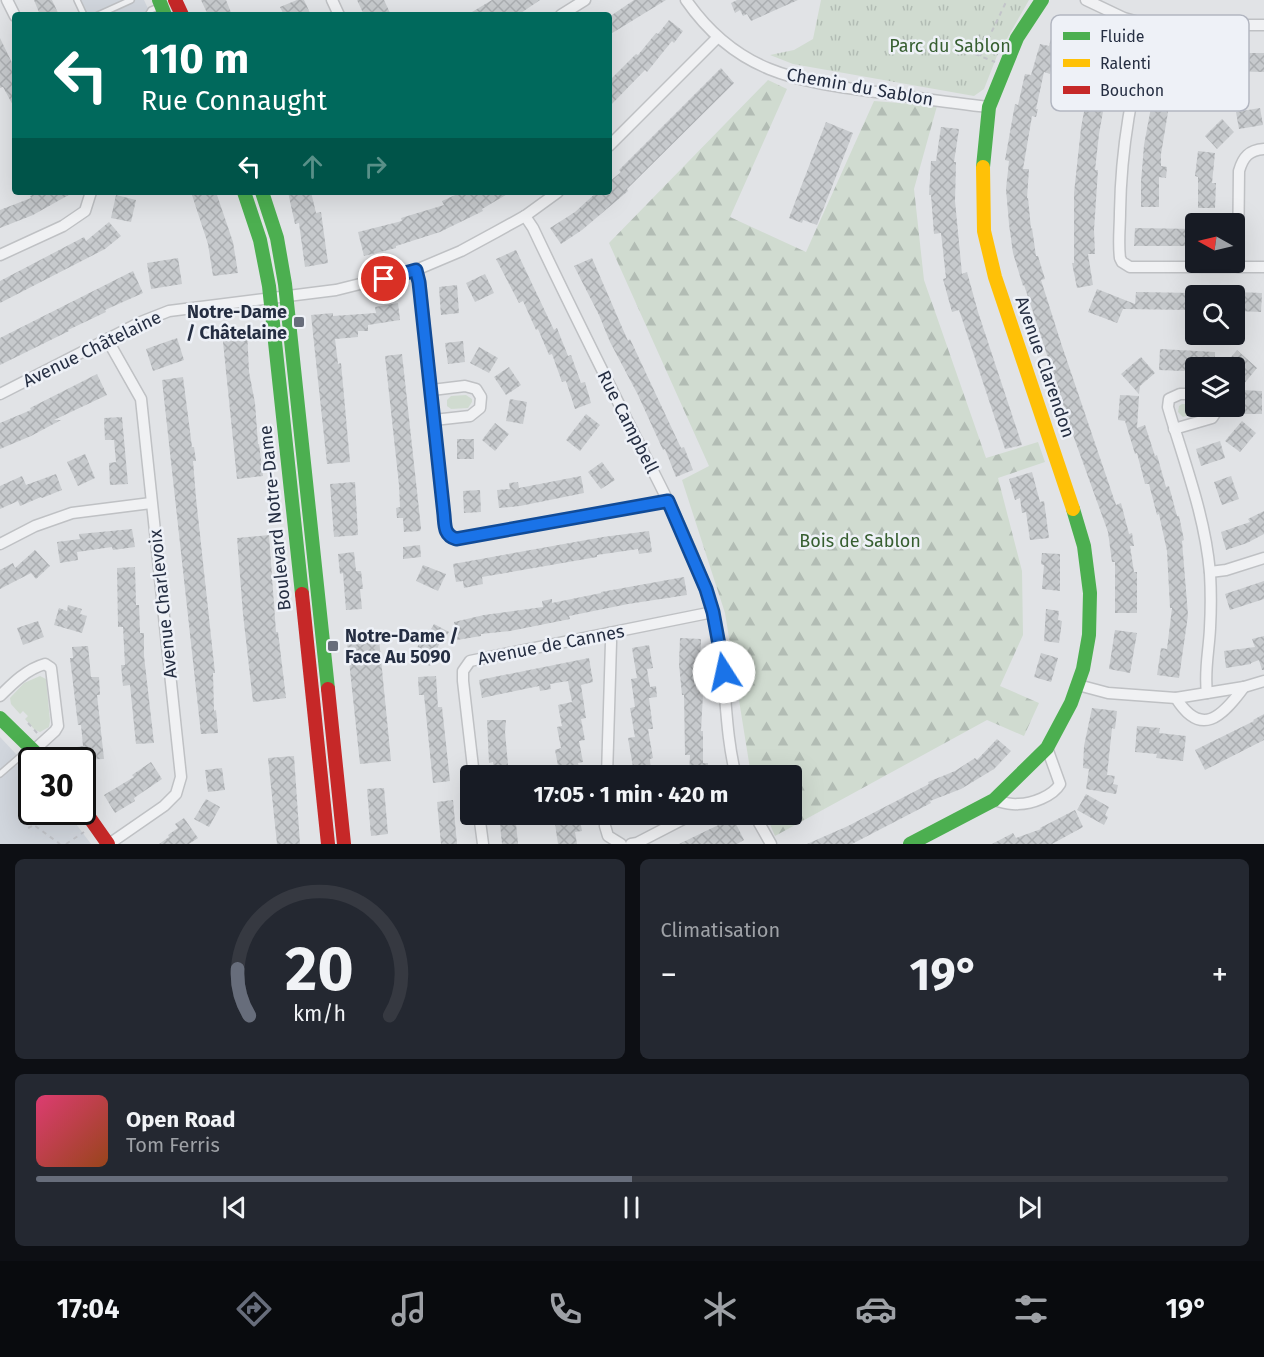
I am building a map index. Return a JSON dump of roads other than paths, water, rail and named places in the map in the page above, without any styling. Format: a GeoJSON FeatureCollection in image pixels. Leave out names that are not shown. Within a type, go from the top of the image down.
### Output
{"type":"FeatureCollection","features":[{"type":"Feature","properties":{"kind":"street"},"geometry":{"type":"LineString","coordinates":[[566,12],[585,0]]}},
{"type":"Feature","properties":{"kind":"street","name":"Chemin du Sablon"},"geometry":{"type":"LineString","coordinates":[[686,0],[717,38],[759,65],[795,79],[837,87],[989,107]]}},
{"type":"Feature","properties":{"kind":"street","name":"Avenue Clarendon"},"geometry":{"type":"LineString","coordinates":[[910,844],[994,800],[1047,748],[1078,685],[1089,635],[1090,593],[1084,546],[1056,455],[995,277],[984,231],[982,176],[989,107],[1017,38],[1042,0]]}},
{"type":"Feature","properties":{"kind":"street"},"geometry":{"type":"LineString","coordinates":[[1086,0],[1118,15]]}},
{"type":"Feature","properties":{"kind":"street"},"geometry":{"type":"LineString","coordinates":[[612,143],[717,38]]}},
{"type":"Feature","properties":{"kind":"street"},"geometry":{"type":"LineString","coordinates":[[1130,111],[1120,186],[1120,258],[1130,267],[1185,267]]}},
{"type":"Feature","properties":{"kind":"street"},"geometry":{"type":"LineString","coordinates":[[1239,213],[1239,171],[1243,159],[1251,152],[1264,149]]}},
{"type":"Feature","properties":{"kind":"street"},"geometry":{"type":"LineString","coordinates":[[0,255],[63,226],[86,211],[91,195]]}},
{"type":"Feature","properties":{"kind":"street","name":"Boulevard Notre-Dame"},"geometry":{"type":"LineString","coordinates":[[245,195],[262,248],[270,298],[328,844]]}},
{"type":"Feature","properties":{"kind":"street","name":"Boulevard Notre-Dame"},"geometry":{"type":"LineString","coordinates":[[263,195],[277,238],[287,296],[344,844]]}},
{"type":"Feature","properties":{"kind":"street","name":"Avenue Châtelaine"},"geometry":{"type":"LineString","coordinates":[[0,394],[107,339],[169,311],[349,287],[416,270],[461,251],[525,216],[554,195]]}},
{"type":"Feature","properties":{"kind":"street","name":"Rue Campbell"},"geometry":{"type":"LineString","coordinates":[[525,216],[668,501],[706,589],[713,612],[724,672],[733,765]]}},
{"type":"Feature","properties":{"kind":"street"},"geometry":{"type":"LineString","coordinates":[[1245,267],[1264,267]]}},
{"type":"Feature","properties":{"kind":"street"},"geometry":{"type":"LineString","coordinates":[[416,270],[420,284],[446,532],[449,537],[456,539],[668,501]]}},
{"type":"Feature","properties":{"kind":"street","name":"Avenue Charlevoix"},"geometry":{"type":"LineString","coordinates":[[107,339],[141,399],[181,777],[176,794],[164,806],[109,844]]}},
{"type":"Feature","properties":{"kind":"street"},"geometry":{"type":"LineString","coordinates":[[432,390],[465,386],[476,388],[481,397],[480,408],[470,416],[434,420]]}},
{"type":"Feature","properties":{"kind":"street"},"geometry":{"type":"LineString","coordinates":[[1185,394],[1169,399],[1168,407],[1198,502],[1210,572],[1210,629],[1205,672],[1207,693]]}},
{"type":"Feature","properties":{"kind":"street"},"geometry":{"type":"LineString","coordinates":[[1174,429],[1213,417]]}},
{"type":"Feature","properties":{"kind":"street"},"geometry":{"type":"LineString","coordinates":[[0,544],[35,526],[72,513],[151,503]]}},
{"type":"Feature","properties":{"kind":"street"},"geometry":{"type":"LineString","coordinates":[[1210,572],[1226,570],[1264,558]]}},
{"type":"Feature","properties":{"kind":"street","name":"Avenue de Cannes"},"geometry":{"type":"LineString","coordinates":[[473,765],[463,681],[463,671],[470,661],[713,612]]}},
{"type":"Feature","properties":{"kind":"street"},"geometry":{"type":"LineString","coordinates":[[607,765],[611,642],[609,633]]}},
{"type":"Feature","properties":{"kind":"street"},"geometry":{"type":"LineString","coordinates":[[0,696],[17,679],[34,669],[45,664],[51,668],[58,726],[41,747]]}},
{"type":"Feature","properties":{"kind":"street"},"geometry":{"type":"LineString","coordinates":[[1078,685],[1108,693],[1176,698],[1244,687],[1264,681]]}},
{"type":"Feature","properties":{"kind":"street"},"geometry":{"type":"LineString","coordinates":[[1176,698],[1185,713],[1203,721],[1221,713],[1231,705],[1244,687]]}},
{"type":"Feature","properties":{"kind":"street"},"geometry":{"type":"LineString","coordinates":[[0,718],[29,747]]}},
{"type":"Feature","properties":{"kind":"street"},"geometry":{"type":"LineString","coordinates":[[994,800],[1018,805],[1056,792],[1060,784],[1047,748]]}},
{"type":"Feature","properties":{"kind":"street"},"geometry":{"type":"LineString","coordinates":[[95,825],[109,844]]}},
{"type":"Feature","properties":{"kind":"street"},"geometry":{"type":"LineString","coordinates":[[480,825],[483,844]]}},
{"type":"Feature","properties":{"kind":"street"},"geometry":{"type":"LineString","coordinates":[[605,825],[608,836],[621,844]]}},
{"type":"Feature","properties":{"kind":"street"},"geometry":{"type":"LineString","coordinates":[[631,844],[672,825]]}},
{"type":"Feature","properties":{"kind":"street"},"geometry":{"type":"LineString","coordinates":[[760,825],[771,844]]}},
{"type":"Feature","properties":{"kind":"lane"},"geometry":{"type":"LineString","coordinates":[[105,12],[131,0]]}},
{"type":"Feature","properties":{"kind":"lane"},"geometry":{"type":"LineString","coordinates":[[0,774],[18,763]]}},
{"type":"Feature","properties":{"kind":"place","name":"Notre-Dame / Châtelaine"},"geometry":{"type":"Point","coordinates":[299,322]}},
{"type":"Feature","properties":{"kind":"place","name":"Notre-Dame / Face Au 5090"},"geometry":{"type":"Point","coordinates":[333,646]}},
{"type":"Feature","properties":{"kind":"park label","name":"Parc du Sablon"},"geometry":{"type":"Point","coordinates":[950,46]}},
{"type":"Feature","properties":{"kind":"park label","name":"Bois de Sablon"},"geometry":{"type":"Point","coordinates":[860,541]}}]}
